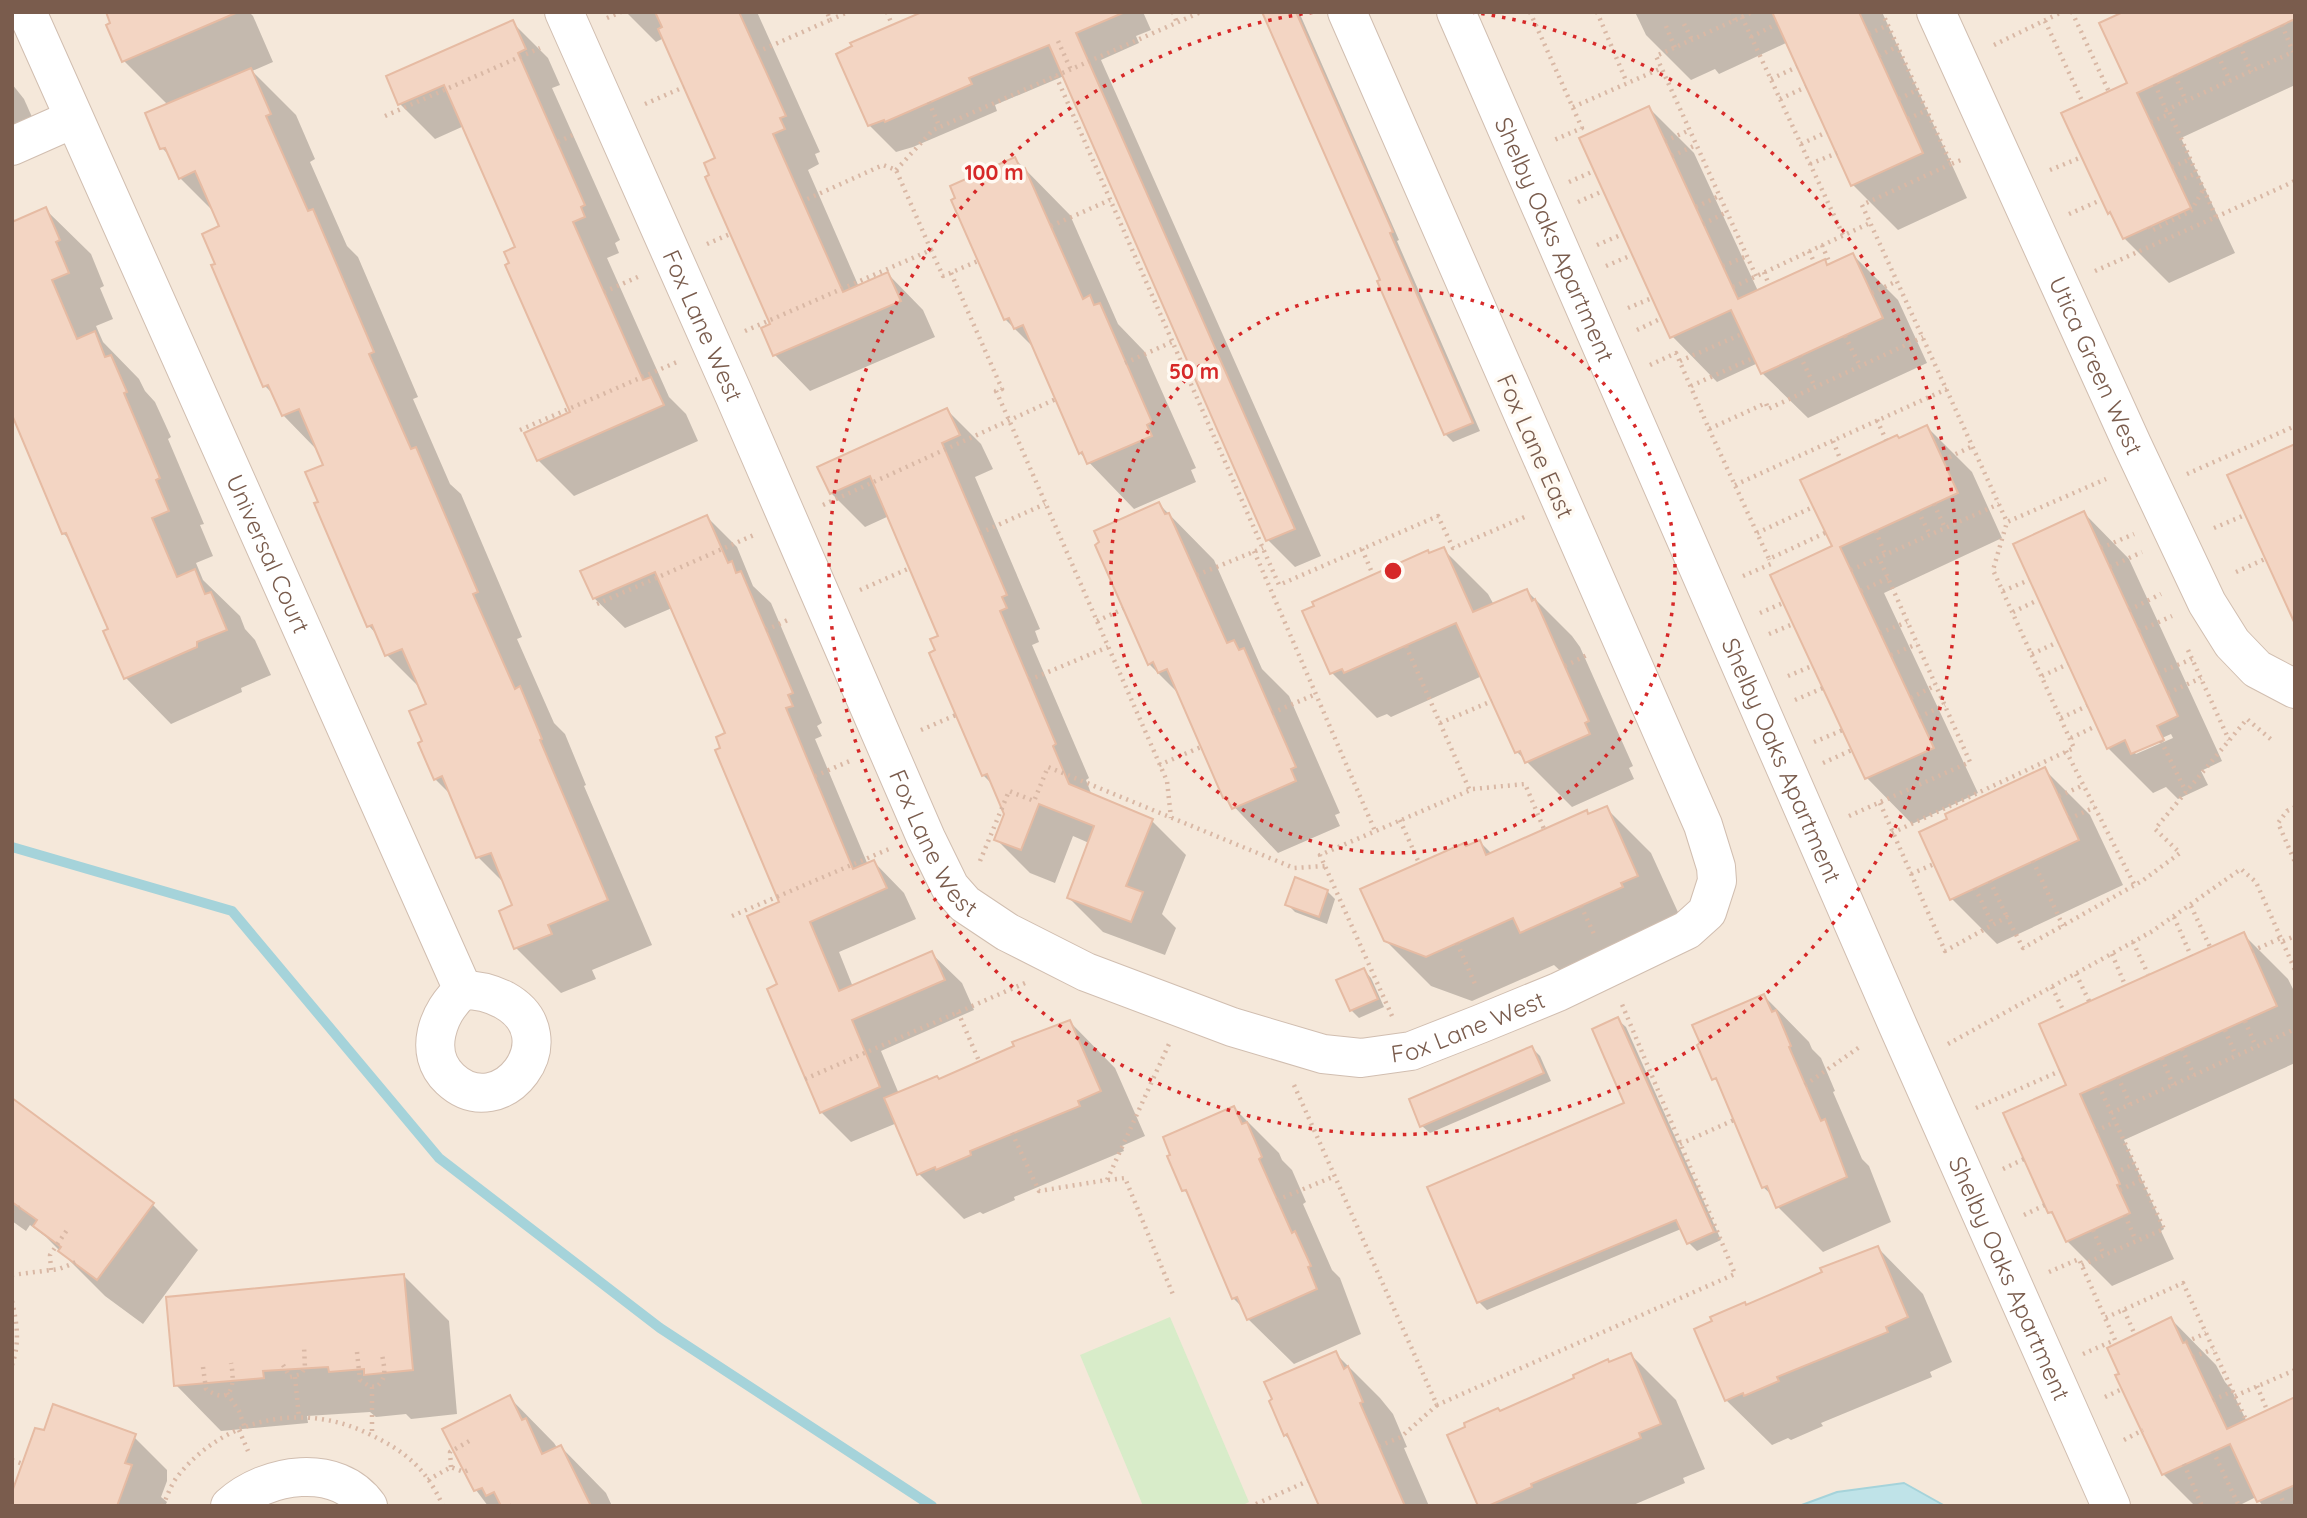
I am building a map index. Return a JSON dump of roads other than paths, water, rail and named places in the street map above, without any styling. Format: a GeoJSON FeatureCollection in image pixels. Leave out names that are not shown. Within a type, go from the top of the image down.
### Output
{"type":"FeatureCollection","features":[{"type":"Feature","properties":{"kind":"street","name":"Universal Court"},"geometry":{"type":"LineString","coordinates":[[27,12],[463,990]]}},
{"type":"Feature","properties":{"kind":"street","name":"Fox Lane East"},"geometry":{"type":"LineString","coordinates":[[1347,12],[1703,825],[1713,853],[1717,881]]}},
{"type":"Feature","properties":{"kind":"street","name":"Shelby Oaks Apartment"},"geometry":{"type":"LineString","coordinates":[[1456,12],[1898,1026],[2111,1506]]}},
{"type":"Feature","properties":{"kind":"street","name":"Utica Green West"},"geometry":{"type":"LineString","coordinates":[[1936,12],[2207,603],[2232,643],[2257,669],[2295,689]]}},
{"type":"Feature","properties":{"kind":"street","name":"Fox Lane West"},"geometry":{"type":"LineString","coordinates":[[557,28],[739,406],[931,849],[950,887],[975,912],[1007,932],[1086,972],[1232,1027],[1323,1054],[1361,1058],[1423,1046],[1558,992],[1663,942],[1687,930],[1707,912],[1717,881]]}},
{"type":"Feature","properties":{"kind":"street"},"geometry":{"type":"LineString","coordinates":[[12,146],[73,119]]}},
{"type":"Feature","properties":{"kind":"street"},"geometry":{"type":"LineString","coordinates":[[230,1506],[253,1491],[273,1483],[309,1476],[325,1477],[339,1482],[361,1496],[368,1506]]}},
{"type":"Feature","properties":{"kind":"water"},"geometry":{"type":"Polygon","coordinates":[[[1904,1483],[1945,1506],[1799,1506],[1837,1492],[1904,1483]]]}},
{"type":"Feature","properties":{"kind":"waterway"},"geometry":{"type":"LineString","coordinates":[[12,847],[232,911],[439,1158],[660,1328],[932,1506]]}}]}
